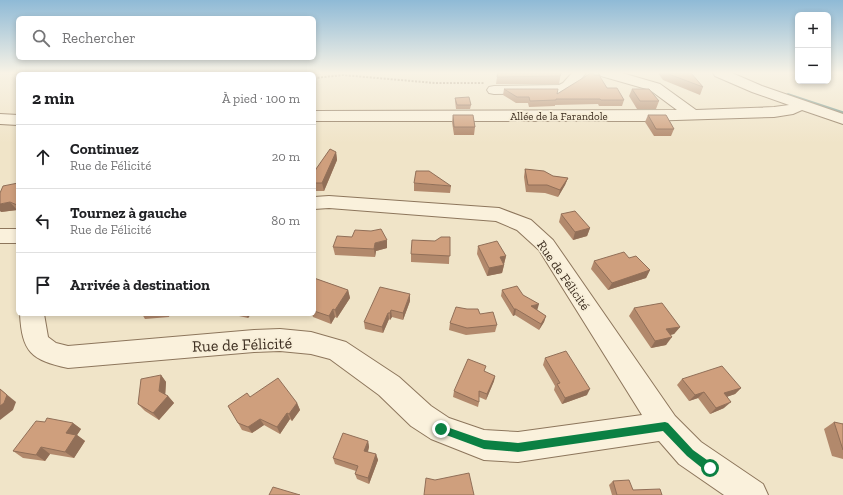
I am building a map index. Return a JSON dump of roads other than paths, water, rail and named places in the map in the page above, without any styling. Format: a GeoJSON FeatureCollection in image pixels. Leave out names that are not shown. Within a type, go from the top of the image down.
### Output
{"type":"FeatureCollection","features":[{"type":"Feature","properties":{"kind":"street"},"geometry":{"type":"LineString","coordinates":[[667,96],[692,114]]}},
{"type":"Feature","properties":{"kind":"street"},"geometry":{"type":"LineString","coordinates":[[781,96],[843,118]]}},
{"type":"Feature","properties":{"kind":"street","name":"Allée de la Farandole"},"geometry":{"type":"LineString","coordinates":[[316,116],[644,116],[774,112],[793,109],[802,104]]}},
{"type":"Feature","properties":{"kind":"street"},"geometry":{"type":"LineString","coordinates":[[0,119],[16,120]]}},
{"type":"Feature","properties":{"kind":"street","name":"Rue de Félicité"},"geometry":{"type":"LineString","coordinates":[[316,203],[328,202],[499,215],[524,225],[546,244],[665,426],[690,453],[710,468],[752,495]]}},
{"type":"Feature","properties":{"kind":"street"},"geometry":{"type":"LineString","coordinates":[[0,236],[16,236]]}},
{"type":"Feature","properties":{"kind":"street","name":"Rue de Félicité"},"geometry":{"type":"LineString","coordinates":[[32,316],[34,335],[38,344],[50,353],[68,357],[280,340],[311,343],[337,350],[389,386],[421,416],[441,429],[484,445],[518,447],[665,426]]}},
{"type":"Feature","properties":{"kind":"waterway"},"geometry":{"type":"LineString","coordinates":[[791,96],[843,113]]}}]}
